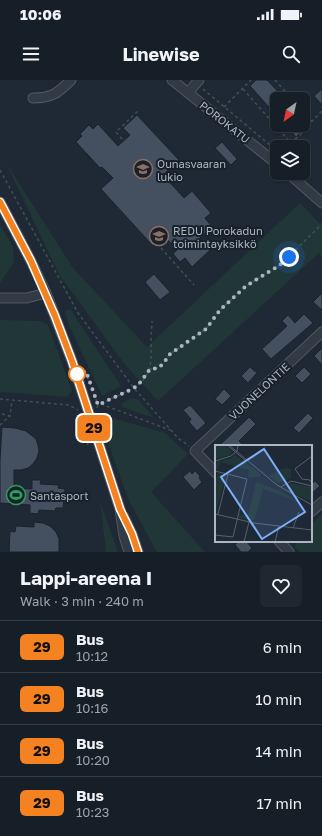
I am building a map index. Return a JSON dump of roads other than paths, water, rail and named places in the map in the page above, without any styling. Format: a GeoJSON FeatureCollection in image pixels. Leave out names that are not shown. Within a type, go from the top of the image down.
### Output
{"type":"FeatureCollection","features":[{"type":"Feature","properties":{"kind":"street"},"geometry":{"type":"LineString","coordinates":[[33,98],[51,96],[59,92],[72,80]]}},
{"type":"Feature","properties":{"kind":"street","name":"POROKATU"},"geometry":{"type":"LineString","coordinates":[[172,80],[270,158]]}},
{"type":"Feature","properties":{"kind":"street"},"geometry":{"type":"LineString","coordinates":[[188,93],[198,81]]}},
{"type":"Feature","properties":{"kind":"street"},"geometry":{"type":"LineString","coordinates":[[296,180],[322,203]]}},
{"type":"Feature","properties":{"kind":"street"},"geometry":{"type":"LineString","coordinates":[[0,202],[46,293],[72,361],[120,509],[132,534],[138,552]]}},
{"type":"Feature","properties":{"kind":"street"},"geometry":{"type":"LineString","coordinates":[[0,298],[27,298],[46,293]]}},
{"type":"Feature","properties":{"kind":"street","name":"VUONELONTIE"},"geometry":{"type":"LineString","coordinates":[[215,472],[195,451],[322,332]]}},
{"type":"Feature","properties":{"kind":"street"},"geometry":{"type":"LineString","coordinates":[[312,511],[322,502]]}},
{"type":"Feature","properties":{"kind":"street"},"geometry":{"type":"LineString","coordinates":[[120,509],[124,536],[129,552]]}},
{"type":"Feature","properties":{"kind":"street"},"geometry":{"type":"LineString","coordinates":[[281,542],[289,552]]}},
{"type":"Feature","properties":{"kind":"place","name":"Ounasvaaran lukio"},"geometry":{"type":"Point","coordinates":[143,169]}},
{"type":"Feature","properties":{"kind":"place","name":"REDU Porokadun toimintayksikkö"},"geometry":{"type":"Point","coordinates":[159,236]}},
{"type":"Feature","properties":{"kind":"place","name":"Santasport"},"geometry":{"type":"Point","coordinates":[16,495]}}]}
